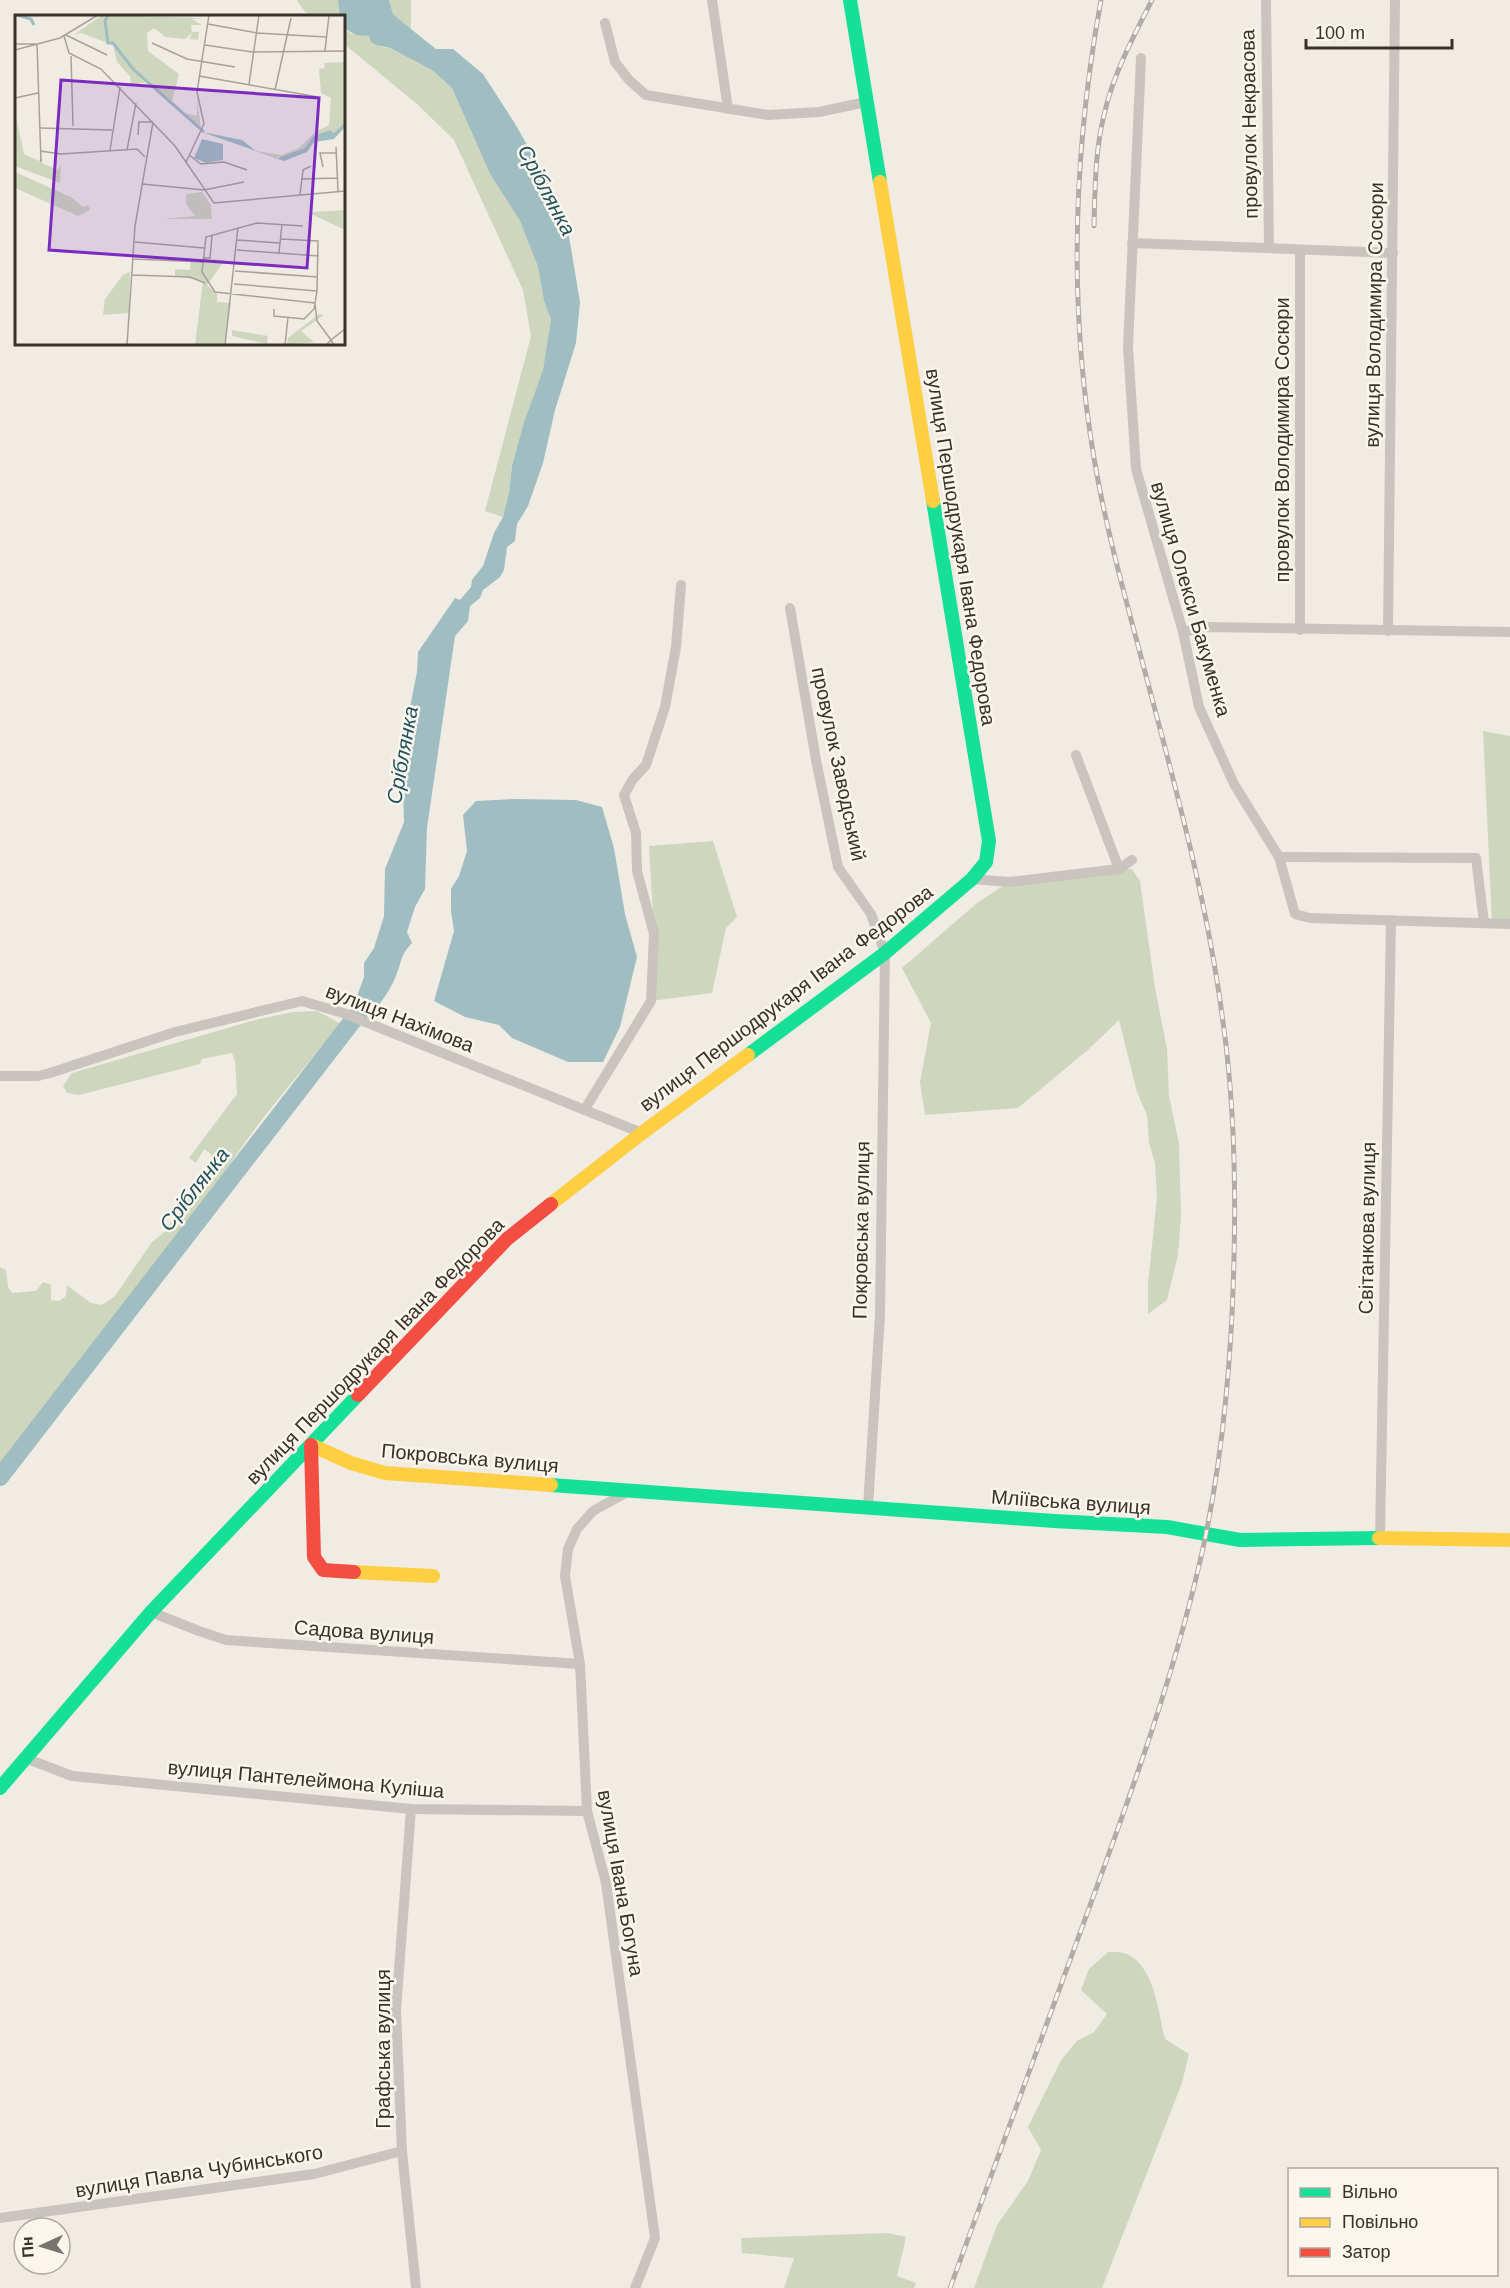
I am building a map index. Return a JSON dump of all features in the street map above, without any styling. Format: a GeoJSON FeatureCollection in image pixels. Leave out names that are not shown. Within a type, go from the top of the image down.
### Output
{"type":"FeatureCollection","features":[{"type":"Feature","properties":{"kind":"street"},"geometry":{"type":"LineString","coordinates":[[712,0],[728,109]]}},
{"type":"Feature","properties":{"kind":"street","name":"вулиця Першодрукаря Івана Федорова"},"geometry":{"type":"LineString","coordinates":[[0,1788],[151,1612],[507,1239],[642,1133],[885,952],[972,879],[986,862],[989,841],[850,0]]}},
{"type":"Feature","properties":{"kind":"street","name":"провулок Некрасова"},"geometry":{"type":"LineString","coordinates":[[1266,0],[1269,248]]}},
{"type":"Feature","properties":{"kind":"street","name":"вулиця Володимира Сосюри"},"geometry":{"type":"LineString","coordinates":[[1388,631],[1394,253],[1395,0]]}},
{"type":"Feature","properties":{"kind":"street"},"geometry":{"type":"LineString","coordinates":[[605,23],[615,62],[629,80],[646,95],[768,115],[808,113],[866,102]]}},
{"type":"Feature","properties":{"kind":"street","name":"вулиця Олекси Бакуменка"},"geometry":{"type":"LineString","coordinates":[[1141,58],[1128,347],[1136,469],[1183,632],[1198,707],[1234,784],[1279,857],[1295,914],[1310,918],[1510,924]]}},
{"type":"Feature","properties":{"kind":"street"},"geometry":{"type":"LineString","coordinates":[[1132,243],[1394,253]]}},
{"type":"Feature","properties":{"kind":"street","name":"провулок Володимира Сосюри"},"geometry":{"type":"LineString","coordinates":[[1300,250],[1300,630]]}},
{"type":"Feature","properties":{"kind":"street"},"geometry":{"type":"LineString","coordinates":[[585,1109],[651,1001],[654,934],[636,871],[636,833],[624,795],[633,779],[646,765],[660,727],[676,647],[681,585]]}},
{"type":"Feature","properties":{"kind":"street","name":"провулок Заводський"},"geometry":{"type":"LineString","coordinates":[[790,608],[816,760],[838,867],[871,914],[885,952]]}},
{"type":"Feature","properties":{"kind":"street"},"geometry":{"type":"LineString","coordinates":[[1183,632],[1206,627],[1510,632]]}},
{"type":"Feature","properties":{"kind":"street"},"geometry":{"type":"LineString","coordinates":[[1076,754],[1119,868]]}},
{"type":"Feature","properties":{"kind":"street"},"geometry":{"type":"LineString","coordinates":[[1279,857],[1476,858],[1484,923]]}},
{"type":"Feature","properties":{"kind":"street"},"geometry":{"type":"LineString","coordinates":[[972,879],[1009,882],[1119,868],[1132,860]]}},
{"type":"Feature","properties":{"kind":"street","name":"Світанкова вулиця"},"geometry":{"type":"LineString","coordinates":[[1380,1538],[1391,920]]}},
{"type":"Feature","properties":{"kind":"street","name":"Покровська вулиця"},"geometry":{"type":"LineString","coordinates":[[868,1507],[880,1315],[885,952]]}},
{"type":"Feature","properties":{"kind":"street","name":"вулиця Нахімова"},"geometry":{"type":"LineString","coordinates":[[0,1076],[28,1077],[50,1073],[174,1032],[302,1001],[343,1013],[642,1133]]}},
{"type":"Feature","properties":{"kind":"street"},"geometry":{"type":"LineString","coordinates":[[311,1445],[314,1557],[323,1569],[433,1576]]}},
{"type":"Feature","properties":{"kind":"street","name":"Покровська вулиця"},"geometry":{"type":"LineString","coordinates":[[311,1445],[351,1463],[384,1473],[630,1491]]}},
{"type":"Feature","properties":{"kind":"street","name":"Мліївська вулиця"},"geometry":{"type":"LineString","coordinates":[[630,1491],[1167,1527],[1240,1540],[1380,1538],[1510,1540]]}},
{"type":"Feature","properties":{"kind":"street","name":"вулиця Івана Богуна"},"geometry":{"type":"LineString","coordinates":[[630,1491],[592,1511],[577,1529],[568,1549],[565,1576],[580,1664],[587,1811],[606,1883],[655,2238],[635,2288]]}},
{"type":"Feature","properties":{"kind":"street","name":"Садова вулиця"},"geometry":{"type":"LineString","coordinates":[[151,1612],[198,1632],[226,1640],[580,1664]]}},
{"type":"Feature","properties":{"kind":"street","name":"вулиця Пантелеймона Куліша"},"geometry":{"type":"LineString","coordinates":[[25,1758],[72,1776],[411,1809],[587,1811]]}},
{"type":"Feature","properties":{"kind":"street","name":"Графська вулиця"},"geometry":{"type":"LineString","coordinates":[[411,1809],[396,2011],[402,2151],[416,2288]]}},
{"type":"Feature","properties":{"kind":"street","name":"вулиця Павла Чубинського"},"geometry":{"type":"LineString","coordinates":[[0,2218],[314,2174],[402,2151]]}},
{"type":"Feature","properties":{"kind":"green space"},"geometry":{"type":"Polygon","coordinates":[[[297,0],[338,0],[341,15],[310,15],[297,0]]]}},
{"type":"Feature","properties":{"kind":"green space"},"geometry":{"type":"Polygon","coordinates":[[[389,0],[411,0],[411,29],[393,14],[389,0]]]}},
{"type":"Feature","properties":{"kind":"green space"},"geometry":{"type":"Polygon","coordinates":[[[345,29],[352,34],[369,36],[382,47],[390,48],[432,70],[452,88],[490,174],[520,221],[538,267],[544,301],[551,320],[547,349],[543,370],[512,464],[509,493],[503,517],[485,511],[531,336],[523,290],[454,140],[417,104],[345,45],[345,29]]]}},
{"type":"Feature","properties":{"kind":"green space"},"geometry":{"type":"Polygon","coordinates":[[[1483,731],[1510,736],[1510,924],[1492,923],[1483,731]]]}},
{"type":"Feature","properties":{"kind":"green space"},"geometry":{"type":"Polygon","coordinates":[[[713,841],[737,917],[726,928],[712,993],[651,1001],[654,934],[649,846],[713,841]]]}},
{"type":"Feature","properties":{"kind":"green space"},"geometry":{"type":"Polygon","coordinates":[[[1132,869],[1140,881],[1155,988],[1167,1049],[1169,1096],[1179,1143],[1181,1216],[1178,1255],[1167,1300],[1148,1314],[1148,1284],[1157,1197],[1155,1163],[1149,1143],[1147,1115],[1137,1092],[1119,1020],[1090,1048],[1018,1108],[925,1115],[920,1082],[931,1023],[902,968],[977,903],[1009,882],[1132,869]]]}},
{"type":"Feature","properties":{"kind":"green space"},"geometry":{"type":"Polygon","coordinates":[[[317,1011],[341,1024],[252,1133],[198,1212],[0,1477],[0,1267],[6,1270],[8,1287],[12,1293],[36,1291],[43,1282],[51,1285],[51,1300],[59,1301],[66,1296],[67,1285],[91,1303],[102,1305],[115,1296],[152,1242],[166,1231],[186,1195],[211,1169],[211,1154],[204,1149],[196,1163],[189,1158],[237,1094],[235,1061],[232,1053],[202,1059],[200,1064],[79,1095],[67,1093],[63,1086],[72,1073],[259,1019],[293,1012],[317,1011]]]}},
{"type":"Feature","properties":{"kind":"green space"},"geometry":{"type":"Polygon","coordinates":[[[1108,1952],[1127,1954],[1144,1969],[1154,1991],[1165,2039],[1189,2054],[1182,2083],[1102,2288],[974,2288],[997,2225],[1028,2181],[1041,2150],[1028,2127],[1061,2060],[1077,2041],[1094,2032],[1107,2014],[1081,1990],[1089,1969],[1108,1952]]]}},
{"type":"Feature","properties":{"kind":"green space"},"geometry":{"type":"Polygon","coordinates":[[[888,2233],[906,2237],[897,2276],[916,2283],[914,2288],[784,2288],[794,2258],[742,2253],[741,2238],[888,2233]]]}},
{"type":"Feature","properties":{"kind":"water"},"geometry":{"type":"Polygon","coordinates":[[[338,0],[389,0],[393,14],[436,49],[453,49],[483,74],[514,122],[561,204],[580,302],[576,343],[555,410],[543,463],[528,506],[517,524],[515,541],[507,547],[504,570],[500,577],[483,590],[480,598],[470,606],[468,621],[455,636],[427,828],[425,889],[415,907],[407,932],[412,943],[404,954],[390,989],[372,1014],[353,1007],[364,977],[364,963],[374,948],[384,916],[385,869],[404,822],[402,748],[417,672],[418,652],[455,598],[460,600],[471,587],[472,580],[483,566],[494,533],[503,517],[509,493],[512,465],[524,422],[543,370],[551,320],[544,301],[538,267],[520,221],[490,174],[452,88],[432,70],[390,48],[376,45],[371,42],[369,36],[356,35],[345,29],[345,15],[340,15],[338,0]]]}},
{"type":"Feature","properties":{"kind":"water"},"geometry":{"type":"Polygon","coordinates":[[[576,800],[602,807],[614,848],[625,914],[637,957],[620,1027],[603,1062],[568,1062],[512,1038],[499,1025],[465,1017],[434,1001],[454,931],[451,889],[459,876],[467,851],[463,815],[476,801],[576,800]]]}},
{"type":"Feature","properties":{"kind":"waterway","name":"Сріблянка"},"geometry":{"type":"LineString","coordinates":[[0,1477],[361,1010],[373,989]]}},
{"type":"Feature","properties":{"kind":"railway"},"geometry":{"type":"LineString","coordinates":[[950,2288],[1118,1827],[1167,1685],[1194,1588],[1212,1504],[1226,1399],[1231,1328],[1235,1228],[1233,1140],[1227,1051],[1216,975],[1188,836],[1121,581],[1098,483],[1080,343],[1077,286],[1080,172],[1084,114],[1101,0]]}},
{"type":"Feature","properties":{"kind":"railway"},"geometry":{"type":"LineString","coordinates":[[1094,226],[1097,156],[1104,115],[1118,71],[1152,0]]}},
{"type":"Feature","properties":{"kind":"traffic: fast"},"geometry":{"type":"LineString","coordinates":[[850,0],[880,182]]}},
{"type":"Feature","properties":{"kind":"traffic: fast"},"geometry":{"type":"LineString","coordinates":[[748,1055],[885,953],[972,879],[986,862],[989,841],[933,501]]}},
{"type":"Feature","properties":{"kind":"traffic: fast"},"geometry":{"type":"LineString","coordinates":[[0,1788],[151,1612],[358,1395]]}},
{"type":"Feature","properties":{"kind":"traffic: fast"},"geometry":{"type":"LineString","coordinates":[[551,1485],[1167,1527],[1240,1540],[1379,1538]]}},
{"type":"Feature","properties":{"kind":"traffic: slow"},"geometry":{"type":"LineString","coordinates":[[880,182],[933,501]]}},
{"type":"Feature","properties":{"kind":"traffic: slow"},"geometry":{"type":"LineString","coordinates":[[551,1204],[748,1055]]}},
{"type":"Feature","properties":{"kind":"traffic: slow"},"geometry":{"type":"LineString","coordinates":[[311,1445],[351,1463],[385,1473],[551,1485]]}},
{"type":"Feature","properties":{"kind":"traffic: slow"},"geometry":{"type":"LineString","coordinates":[[1379,1538],[1510,1540]]}},
{"type":"Feature","properties":{"kind":"traffic: slow"},"geometry":{"type":"LineString","coordinates":[[354,1572],[433,1576]]}},
{"type":"Feature","properties":{"kind":"traffic: jam"},"geometry":{"type":"LineString","coordinates":[[358,1395],[507,1239],[551,1204]]}},
{"type":"Feature","properties":{"kind":"traffic: jam"},"geometry":{"type":"LineString","coordinates":[[311,1445],[314,1557],[323,1570],[354,1572]]}}]}
